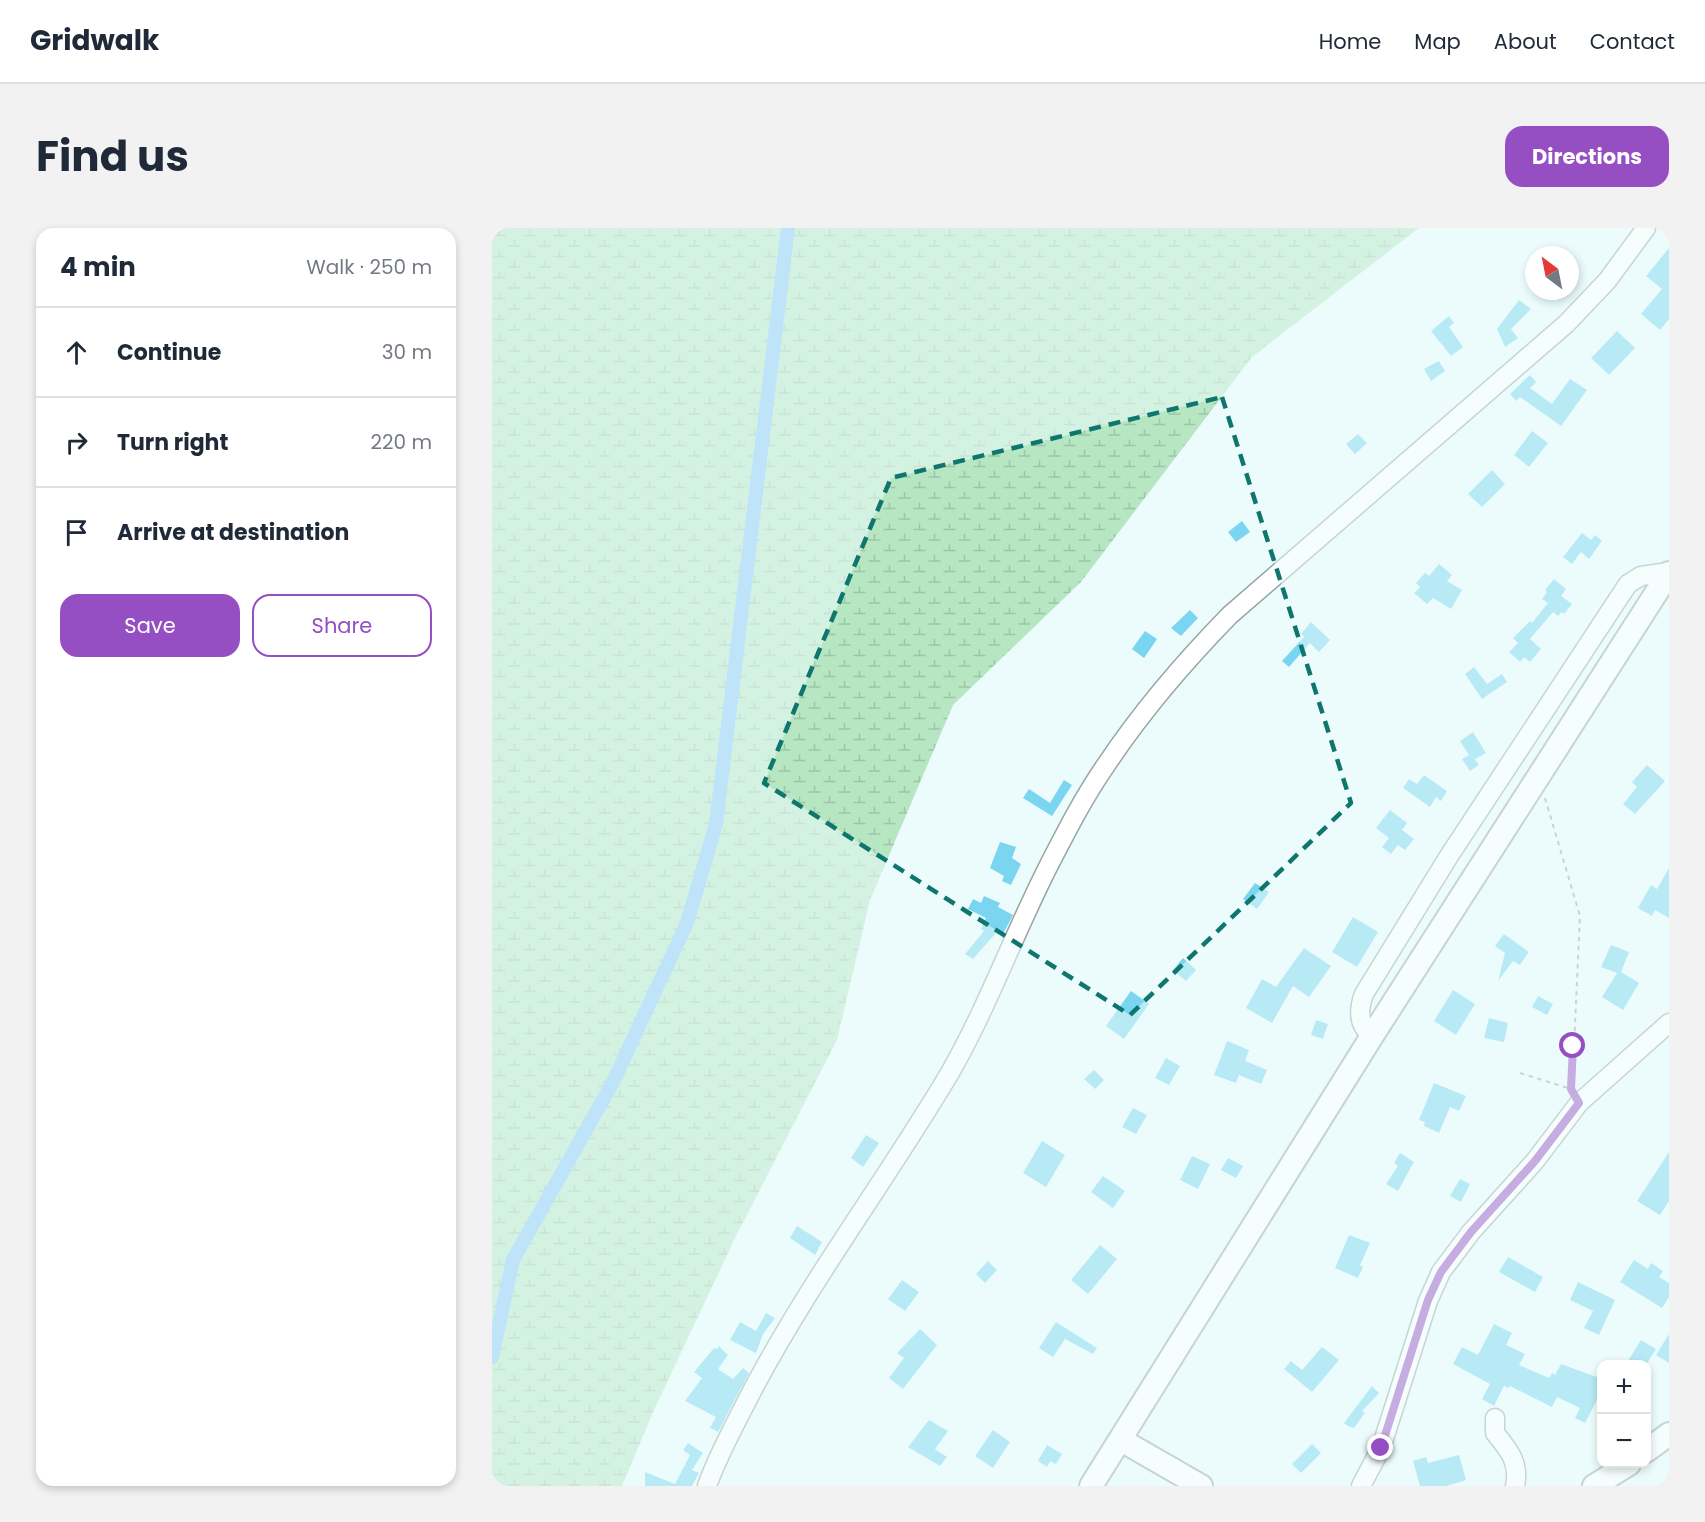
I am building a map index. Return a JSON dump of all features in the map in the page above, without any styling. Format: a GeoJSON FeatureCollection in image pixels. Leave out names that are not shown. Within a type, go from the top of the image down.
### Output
{"type":"FeatureCollection","features":[{"type":"Feature","properties":{"kind":"main road"},"geometry":{"type":"LineString","coordinates":[[1091,1486],[1372,1036],[1669,573]]}},
{"type":"Feature","properties":{"kind":"main road"},"geometry":{"type":"LineString","coordinates":[[1651,1449],[1669,1434]]}},
{"type":"Feature","properties":{"kind":"main road"},"geometry":{"type":"LineString","coordinates":[[1121,1440],[1202,1486]]}},
{"type":"Feature","properties":{"kind":"main road"},"geometry":{"type":"LineString","coordinates":[[1594,1486],[1623,1468]]}},
{"type":"Feature","properties":{"kind":"street"},"geometry":{"type":"LineString","coordinates":[[707,1486],[725,1443],[772,1354],[817,1278],[950,1072],[979,1020],[1008,949],[1050,863],[1104,766],[1192,654],[1230,615],[1566,324],[1607,281],[1646,228]]}},
{"type":"Feature","properties":{"kind":"street"},"geometry":{"type":"LineString","coordinates":[[1372,1036],[1361,1020],[1360,1004],[1364,994],[1449,856],[1628,584],[1641,576],[1669,573]]}},
{"type":"Feature","properties":{"kind":"street"},"geometry":{"type":"LineString","coordinates":[[1361,1486],[1381,1448],[1428,1300],[1441,1272],[1471,1232],[1535,1161],[1575,1096],[1669,1023]]}},
{"type":"Feature","properties":{"kind":"street"},"geometry":{"type":"LineString","coordinates":[[1495,1418],[1495,1433],[1508,1448],[1515,1462],[1515,1486]]}},
{"type":"Feature","properties":{"kind":"path"},"geometry":{"type":"LineString","coordinates":[[1521,1073],[1575,1096],[1580,916],[1539,776]]}},
{"type":"Feature","properties":{"kind":"highlighted area"},"geometry":{"type":"Polygon","coordinates":[[[1222,397],[1351,803],[1130,1015],[764,783],[891,478],[1222,397]]]}},
{"type":"Feature","properties":{"kind":"green space"},"geometry":{"type":"Polygon","coordinates":[[[492,228],[1419,228],[1252,357],[1081,582],[953,705],[870,900],[837,1040],[736,1236],[654,1410],[622,1486],[492,1486],[492,228]]]}},
{"type":"Feature","properties":{"kind":"building"},"geometry":{"type":"Polygon","coordinates":[[[1669,248],[1669,319],[1660,330],[1641,314],[1662,289],[1646,276],[1669,248]]]}},
{"type":"Feature","properties":{"kind":"building"},"geometry":{"type":"Polygon","coordinates":[[[1519,300],[1531,309],[1511,329],[1518,338],[1505,347],[1497,329],[1519,300]]]}},
{"type":"Feature","properties":{"kind":"building"},"geometry":{"type":"Polygon","coordinates":[[[1449,316],[1454,323],[1449,327],[1463,347],[1451,356],[1431,331],[1449,316]]]}},
{"type":"Feature","properties":{"kind":"building"},"geometry":{"type":"Polygon","coordinates":[[[1617,331],[1635,348],[1609,375],[1591,358],[1617,331]]]}},
{"type":"Feature","properties":{"kind":"building"},"geometry":{"type":"Polygon","coordinates":[[[1439,361],[1445,371],[1431,381],[1424,369],[1439,361]]]}},
{"type":"Feature","properties":{"kind":"building"},"geometry":{"type":"Polygon","coordinates":[[[1530,375],[1536,382],[1530,388],[1552,404],[1570,379],[1587,390],[1561,426],[1520,397],[1516,401],[1510,394],[1530,375]]]}},
{"type":"Feature","properties":{"kind":"building"},"geometry":{"type":"Polygon","coordinates":[[[1532,431],[1548,443],[1529,467],[1514,455],[1532,431]]]}},
{"type":"Feature","properties":{"kind":"building"},"geometry":{"type":"Polygon","coordinates":[[[1358,434],[1367,443],[1355,454],[1346,444],[1358,434]]]}},
{"type":"Feature","properties":{"kind":"building"},"geometry":{"type":"Polygon","coordinates":[[[1492,470],[1505,484],[1482,507],[1468,494],[1492,470]]]}},
{"type":"Feature","properties":{"kind":"building"},"geometry":{"type":"Polygon","coordinates":[[[1242,521],[1250,532],[1236,542],[1228,532],[1242,521]]]}},
{"type":"Feature","properties":{"kind":"building"},"geometry":{"type":"Polygon","coordinates":[[[1582,533],[1591,540],[1595,535],[1602,541],[1589,559],[1581,552],[1572,564],[1563,557],[1582,533]]]}},
{"type":"Feature","properties":{"kind":"building"},"geometry":{"type":"Polygon","coordinates":[[[1439,564],[1452,575],[1447,581],[1462,590],[1451,609],[1433,598],[1427,604],[1414,593],[1420,587],[1416,583],[1425,573],[1429,576],[1439,564]]]}},
{"type":"Feature","properties":{"kind":"building"},"geometry":{"type":"Polygon","coordinates":[[[1554,579],[1566,589],[1561,596],[1572,604],[1564,614],[1562,612],[1558,616],[1553,612],[1530,639],[1541,649],[1530,662],[1524,657],[1520,662],[1509,652],[1518,643],[1513,638],[1530,621],[1532,623],[1548,603],[1542,599],[1547,592],[1545,590],[1554,579]]]}},
{"type":"Feature","properties":{"kind":"building"},"geometry":{"type":"Polygon","coordinates":[[[1190,610],[1198,618],[1181,636],[1171,628],[1190,610]]]}},
{"type":"Feature","properties":{"kind":"building"},"geometry":{"type":"Polygon","coordinates":[[[1311,622],[1330,640],[1319,652],[1310,643],[1289,667],[1282,661],[1304,637],[1301,634],[1311,622]]]}},
{"type":"Feature","properties":{"kind":"building"},"geometry":{"type":"Polygon","coordinates":[[[1145,631],[1157,639],[1144,658],[1132,649],[1145,631]]]}},
{"type":"Feature","properties":{"kind":"building"},"geometry":{"type":"Polygon","coordinates":[[[1474,667],[1487,684],[1502,674],[1507,682],[1482,699],[1465,674],[1474,667]]]}},
{"type":"Feature","properties":{"kind":"building"},"geometry":{"type":"Polygon","coordinates":[[[1473,732],[1486,753],[1475,759],[1479,765],[1470,771],[1462,759],[1469,755],[1460,741],[1473,732]]]}},
{"type":"Feature","properties":{"kind":"building"},"geometry":{"type":"Polygon","coordinates":[[[1647,765],[1665,781],[1635,814],[1623,804],[1637,787],[1632,782],[1647,765]]]}},
{"type":"Feature","properties":{"kind":"building"},"geometry":{"type":"Polygon","coordinates":[[[1424,775],[1447,791],[1441,801],[1436,797],[1430,807],[1403,788],[1409,779],[1417,784],[1424,775]]]}},
{"type":"Feature","properties":{"kind":"building"},"geometry":{"type":"Polygon","coordinates":[[[1064,780],[1072,785],[1052,816],[1023,798],[1029,789],[1050,803],[1064,780]]]}},
{"type":"Feature","properties":{"kind":"building"},"geometry":{"type":"Polygon","coordinates":[[[1390,810],[1407,823],[1402,830],[1414,839],[1405,850],[1398,845],[1391,854],[1382,847],[1389,838],[1376,828],[1390,810]]]}},
{"type":"Feature","properties":{"kind":"building"},"geometry":{"type":"Polygon","coordinates":[[[1000,842],[1016,847],[1012,858],[1021,864],[1011,885],[1002,881],[1004,876],[990,868],[1000,842]]]}},
{"type":"Feature","properties":{"kind":"building"},"geometry":{"type":"Polygon","coordinates":[[[1669,868],[1669,918],[1655,910],[1652,916],[1638,908],[1651,885],[1657,889],[1669,868]]]}},
{"type":"Feature","properties":{"kind":"building"},"geometry":{"type":"Polygon","coordinates":[[[1255,883],[1269,892],[1257,909],[1243,899],[1255,883]]]}},
{"type":"Feature","properties":{"kind":"building"},"geometry":{"type":"Polygon","coordinates":[[[984,896],[1000,903],[998,907],[1013,915],[1002,936],[996,933],[973,959],[965,954],[984,931],[981,929],[986,918],[968,909],[973,899],[981,903],[984,896]]]}},
{"type":"Feature","properties":{"kind":"building"},"geometry":{"type":"Polygon","coordinates":[[[1353,917],[1378,932],[1357,967],[1332,952],[1353,917]]]}},
{"type":"Feature","properties":{"kind":"building"},"geometry":{"type":"Polygon","coordinates":[[[1504,934],[1529,952],[1520,965],[1513,961],[1498,981],[1505,953],[1495,946],[1504,934]]]}},
{"type":"Feature","properties":{"kind":"building"},"geometry":{"type":"Polygon","coordinates":[[[1611,945],[1629,952],[1621,972],[1639,983],[1623,1010],[1602,997],[1617,973],[1601,967],[1611,945]]]}},
{"type":"Feature","properties":{"kind":"building"},"geometry":{"type":"Polygon","coordinates":[[[1304,948],[1331,966],[1309,997],[1293,986],[1272,1023],[1246,1008],[1262,979],[1276,987],[1304,948]]]}},
{"type":"Feature","properties":{"kind":"building"},"geometry":{"type":"Polygon","coordinates":[[[1183,958],[1196,970],[1186,981],[1173,970],[1183,958]]]}},
{"type":"Feature","properties":{"kind":"building"},"geometry":{"type":"Polygon","coordinates":[[[1453,990],[1475,1004],[1456,1035],[1434,1021],[1453,990]]]}},
{"type":"Feature","properties":{"kind":"building"},"geometry":{"type":"Polygon","coordinates":[[[1131,991],[1149,1004],[1124,1039],[1106,1026],[1131,991]]]}},
{"type":"Feature","properties":{"kind":"building"},"geometry":{"type":"Polygon","coordinates":[[[1538,996],[1553,1004],[1547,1015],[1532,1007],[1538,996]]]}},
{"type":"Feature","properties":{"kind":"building"},"geometry":{"type":"Polygon","coordinates":[[[1489,1018],[1508,1023],[1504,1042],[1484,1038],[1489,1018]]]}},
{"type":"Feature","properties":{"kind":"building"},"geometry":{"type":"Polygon","coordinates":[[[1316,1020],[1328,1024],[1323,1039],[1311,1035],[1316,1020]]]}},
{"type":"Feature","properties":{"kind":"building"},"geometry":{"type":"Polygon","coordinates":[[[1227,1041],[1249,1050],[1245,1061],[1267,1070],[1261,1084],[1239,1075],[1236,1083],[1214,1075],[1227,1041]]]}},
{"type":"Feature","properties":{"kind":"building"},"geometry":{"type":"Polygon","coordinates":[[[1166,1058],[1180,1066],[1169,1085],[1155,1078],[1166,1058]]]}},
{"type":"Feature","properties":{"kind":"building"},"geometry":{"type":"Polygon","coordinates":[[[1094,1070],[1104,1080],[1095,1089],[1084,1079],[1094,1070]]]}},
{"type":"Feature","properties":{"kind":"building"},"geometry":{"type":"Polygon","coordinates":[[[1434,1083],[1466,1096],[1459,1111],[1450,1107],[1439,1133],[1424,1126],[1425,1122],[1419,1120],[1434,1083]]]}},
{"type":"Feature","properties":{"kind":"building"},"geometry":{"type":"Polygon","coordinates":[[[1133,1108],[1147,1115],[1136,1134],[1122,1127],[1133,1108]]]}},
{"type":"Feature","properties":{"kind":"building"},"geometry":{"type":"Polygon","coordinates":[[[866,1135],[879,1143],[863,1167],[851,1158],[866,1135]]]}},
{"type":"Feature","properties":{"kind":"building"},"geometry":{"type":"Polygon","coordinates":[[[1042,1141],[1065,1155],[1046,1187],[1023,1173],[1042,1141]]]}},
{"type":"Feature","properties":{"kind":"building"},"geometry":{"type":"Polygon","coordinates":[[[1669,1152],[1669,1201],[1660,1215],[1637,1201],[1669,1152]]]}},
{"type":"Feature","properties":{"kind":"building"},"geometry":{"type":"Polygon","coordinates":[[[1400,1153],[1414,1162],[1398,1191],[1386,1184],[1398,1166],[1394,1163],[1400,1153]]]}},
{"type":"Feature","properties":{"kind":"building"},"geometry":{"type":"Polygon","coordinates":[[[1192,1156],[1210,1164],[1198,1189],[1180,1180],[1192,1156]]]}},
{"type":"Feature","properties":{"kind":"building"},"geometry":{"type":"Polygon","coordinates":[[[1228,1158],[1243,1166],[1236,1178],[1221,1170],[1228,1158]]]}},
{"type":"Feature","properties":{"kind":"building"},"geometry":{"type":"Polygon","coordinates":[[[1103,1176],[1125,1191],[1113,1208],[1091,1192],[1103,1176]]]}},
{"type":"Feature","properties":{"kind":"building"},"geometry":{"type":"Polygon","coordinates":[[[1460,1179],[1470,1184],[1461,1202],[1450,1196],[1460,1179]]]}},
{"type":"Feature","properties":{"kind":"building"},"geometry":{"type":"Polygon","coordinates":[[[797,1226],[822,1242],[815,1255],[790,1238],[797,1226]]]}},
{"type":"Feature","properties":{"kind":"building"},"geometry":{"type":"Polygon","coordinates":[[[1349,1235],[1370,1243],[1360,1265],[1363,1267],[1358,1278],[1335,1268],[1349,1235]]]}},
{"type":"Feature","properties":{"kind":"building"},"geometry":{"type":"Polygon","coordinates":[[[1100,1245],[1117,1259],[1088,1294],[1071,1280],[1100,1245]]]}},
{"type":"Feature","properties":{"kind":"building"},"geometry":{"type":"Polygon","coordinates":[[[1508,1257],[1543,1277],[1535,1292],[1499,1272],[1508,1257]]]}},
{"type":"Feature","properties":{"kind":"building"},"geometry":{"type":"Polygon","coordinates":[[[1634,1260],[1648,1269],[1651,1263],[1663,1271],[1659,1277],[1669,1283],[1669,1297],[1662,1308],[1620,1282],[1634,1260]]]}},
{"type":"Feature","properties":{"kind":"building"},"geometry":{"type":"Polygon","coordinates":[[[988,1261],[997,1270],[985,1283],[976,1274],[988,1261]]]}},
{"type":"Feature","properties":{"kind":"building"},"geometry":{"type":"Polygon","coordinates":[[[902,1280],[919,1292],[905,1311],[888,1299],[902,1280]]]}},
{"type":"Feature","properties":{"kind":"building"},"geometry":{"type":"Polygon","coordinates":[[[1578,1282],[1615,1300],[1599,1335],[1584,1328],[1593,1311],[1570,1300],[1578,1282]]]}},
{"type":"Feature","properties":{"kind":"building"},"geometry":{"type":"Polygon","coordinates":[[[766,1313],[775,1318],[763,1334],[756,1353],[730,1340],[740,1322],[756,1331],[766,1313]]]}},
{"type":"Feature","properties":{"kind":"building"},"geometry":{"type":"Polygon","coordinates":[[[1056,1322],[1097,1348],[1093,1354],[1065,1339],[1053,1357],[1039,1348],[1056,1322]]]}},
{"type":"Feature","properties":{"kind":"building"},"geometry":{"type":"Polygon","coordinates":[[[1494,1324],[1512,1333],[1506,1345],[1525,1354],[1519,1365],[1549,1378],[1552,1373],[1555,1375],[1561,1364],[1597,1377],[1597,1400],[1585,1423],[1575,1418],[1580,1408],[1557,1397],[1552,1407],[1510,1386],[1508,1388],[1504,1386],[1494,1406],[1482,1399],[1490,1384],[1453,1364],[1462,1347],[1478,1355],[1494,1324]]]}},
{"type":"Feature","properties":{"kind":"building"},"geometry":{"type":"Polygon","coordinates":[[[920,1329],[937,1345],[903,1389],[889,1378],[904,1358],[897,1353],[920,1329]]]}},
{"type":"Feature","properties":{"kind":"building"},"geometry":{"type":"Polygon","coordinates":[[[1669,1334],[1669,1363],[1656,1355],[1669,1334]]]}},
{"type":"Feature","properties":{"kind":"building"},"geometry":{"type":"Polygon","coordinates":[[[1641,1340],[1656,1349],[1649,1360],[1629,1360],[1641,1340]]]}},
{"type":"Feature","properties":{"kind":"building"},"geometry":{"type":"Polygon","coordinates":[[[719,1346],[728,1355],[718,1369],[733,1379],[743,1368],[749,1373],[718,1432],[710,1428],[716,1417],[685,1401],[702,1378],[694,1372],[714,1348],[717,1349],[719,1346]]]}},
{"type":"Feature","properties":{"kind":"building"},"geometry":{"type":"Polygon","coordinates":[[[1322,1347],[1339,1360],[1312,1392],[1284,1369],[1291,1361],[1302,1370],[1322,1347]]]}},
{"type":"Feature","properties":{"kind":"building"},"geometry":{"type":"Polygon","coordinates":[[[1372,1386],[1379,1393],[1362,1411],[1365,1413],[1354,1428],[1348,1426],[1344,1423],[1372,1386]]]}},
{"type":"Feature","properties":{"kind":"building"},"geometry":{"type":"Polygon","coordinates":[[[929,1420],[948,1431],[935,1449],[947,1457],[940,1466],[908,1447],[929,1420]]]}},
{"type":"Feature","properties":{"kind":"building"},"geometry":{"type":"Polygon","coordinates":[[[993,1430],[1010,1442],[993,1468],[975,1456],[993,1430]]]}},
{"type":"Feature","properties":{"kind":"building"},"geometry":{"type":"Polygon","coordinates":[[[688,1443],[703,1453],[692,1470],[699,1473],[692,1486],[645,1486],[645,1472],[675,1484],[690,1455],[683,1450],[688,1443]]]}},
{"type":"Feature","properties":{"kind":"building"},"geometry":{"type":"Polygon","coordinates":[[[1312,1444],[1321,1453],[1301,1473],[1292,1464],[1312,1444]]]}},
{"type":"Feature","properties":{"kind":"building"},"geometry":{"type":"Polygon","coordinates":[[[1047,1445],[1062,1454],[1056,1464],[1050,1461],[1047,1467],[1038,1461],[1047,1445]]]}},
{"type":"Feature","properties":{"kind":"building"},"geometry":{"type":"Polygon","coordinates":[[[1459,1455],[1466,1480],[1447,1486],[1420,1486],[1413,1461],[1426,1457],[1428,1463],[1459,1455]]]}},
{"type":"Feature","properties":{"kind":"waterway"},"geometry":{"type":"LineString","coordinates":[[492,1357],[513,1260],[613,1082],[687,923],[716,824],[788,228]]}},
{"type":"Feature","properties":{"kind":"route"},"geometry":{"type":"LineString","coordinates":[[1381,1448],[1415,1338],[1428,1300],[1441,1272],[1471,1232],[1535,1161],[1579,1103],[1571,1089],[1573,1046]]}}]}
